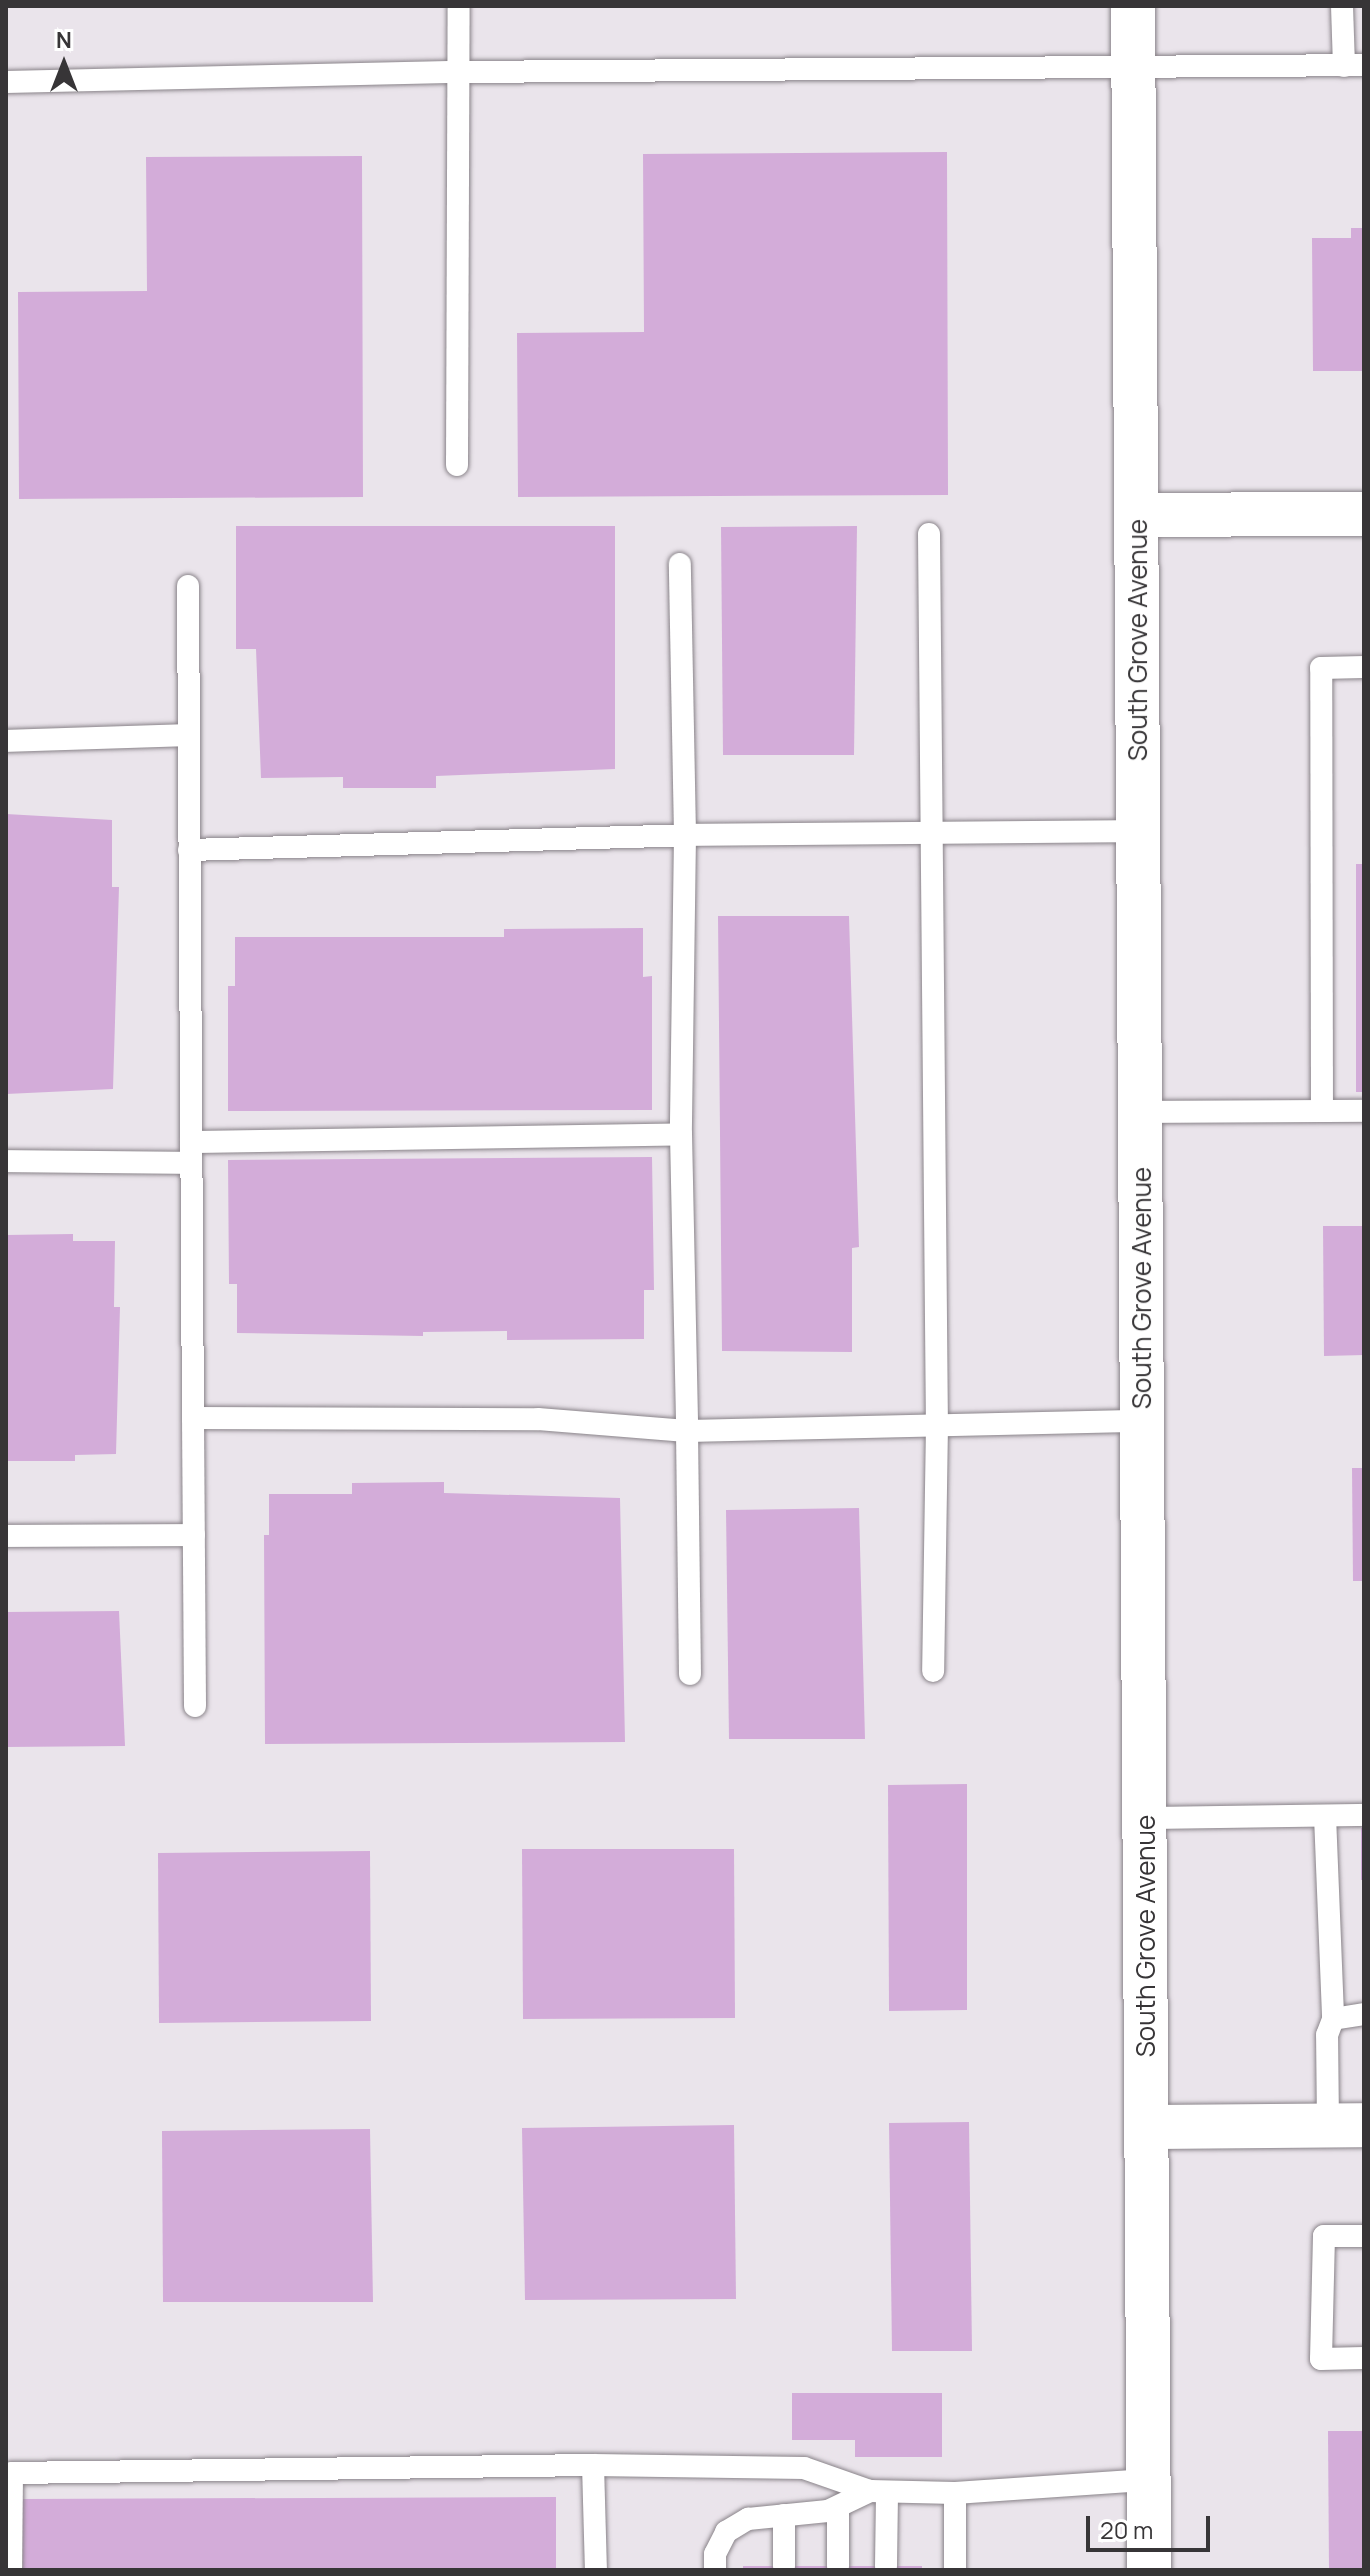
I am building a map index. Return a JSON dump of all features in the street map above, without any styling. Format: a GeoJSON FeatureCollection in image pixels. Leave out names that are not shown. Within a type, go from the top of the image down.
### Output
{"type":"FeatureCollection","features":[{"type":"Feature","properties":{"kind":"main road","name":"South Grove Avenue"},"geometry":{"type":"LineString","coordinates":[[1133,6],[1149,2570]]}},
{"type":"Feature","properties":{"kind":"main road"},"geometry":{"type":"LineString","coordinates":[[1137,515],[1364,514]]}},
{"type":"Feature","properties":{"kind":"main road"},"geometry":{"type":"LineString","coordinates":[[1148,2127],[1346,2125]]}},
{"type":"Feature","properties":{"kind":"lane"},"geometry":{"type":"LineString","coordinates":[[457,465],[459,6]]}},
{"type":"Feature","properties":{"kind":"lane"},"geometry":{"type":"LineString","coordinates":[[6,82],[460,72],[1133,70],[1354,65],[1342,6]]}},
{"type":"Feature","properties":{"kind":"lane"},"geometry":{"type":"LineString","coordinates":[[929,534],[937,1425],[933,1671]]}},
{"type":"Feature","properties":{"kind":"lane"},"geometry":{"type":"LineString","coordinates":[[680,564],[685,835],[681,1134],[690,1674]]}},
{"type":"Feature","properties":{"kind":"lane"},"geometry":{"type":"LineString","coordinates":[[188,586],[195,1706]]}},
{"type":"Feature","properties":{"kind":"lane"},"geometry":{"type":"LineString","coordinates":[[1322,1111],[1321,668],[1364,667]]}},
{"type":"Feature","properties":{"kind":"lane"},"geometry":{"type":"LineString","coordinates":[[6,741],[187,735]]}},
{"type":"Feature","properties":{"kind":"lane"},"geometry":{"type":"LineString","coordinates":[[189,850],[685,835],[1139,831]]}},
{"type":"Feature","properties":{"kind":"lane"},"geometry":{"type":"LineString","coordinates":[[1141,1112],[1364,1111]]}},
{"type":"Feature","properties":{"kind":"lane"},"geometry":{"type":"LineString","coordinates":[[6,1161],[681,1134]]}},
{"type":"Feature","properties":{"kind":"lane"},"geometry":{"type":"LineString","coordinates":[[193,1418],[538,1419],[687,1431],[1143,1421]]}},
{"type":"Feature","properties":{"kind":"lane"},"geometry":{"type":"LineString","coordinates":[[6,1536],[194,1535]]}},
{"type":"Feature","properties":{"kind":"lane"},"geometry":{"type":"LineString","coordinates":[[1145,1818],[1364,1815]]}},
{"type":"Feature","properties":{"kind":"lane"},"geometry":{"type":"LineString","coordinates":[[1325,1816],[1333,2019],[1327,2035],[1346,2125]]}},
{"type":"Feature","properties":{"kind":"lane"},"geometry":{"type":"LineString","coordinates":[[1333,2019],[1364,2014]]}},
{"type":"Feature","properties":{"kind":"lane"},"geometry":{"type":"LineString","coordinates":[[1364,2236],[1324,2236],[1321,2359],[1364,2358]]}},
{"type":"Feature","properties":{"kind":"lane"},"geometry":{"type":"LineString","coordinates":[[11,2570],[12,2473],[593,2465],[804,2468],[879,2491],[955,2493],[1148,2480]]}},
{"type":"Feature","properties":{"kind":"lane"},"geometry":{"type":"LineString","coordinates":[[593,2465],[596,2570]]}},
{"type":"Feature","properties":{"kind":"lane"},"geometry":{"type":"LineString","coordinates":[[715,2570],[715,2554],[726,2532],[748,2519],[838,2508],[879,2491]]}},
{"type":"Feature","properties":{"kind":"lane"},"geometry":{"type":"LineString","coordinates":[[879,2491],[886,2566]]}},
{"type":"Feature","properties":{"kind":"lane"},"geometry":{"type":"LineString","coordinates":[[955,2493],[955,2570]]}},
{"type":"Feature","properties":{"kind":"lane"},"geometry":{"type":"LineString","coordinates":[[838,2508],[838,2566]]}},
{"type":"Feature","properties":{"kind":"lane"},"geometry":{"type":"LineString","coordinates":[[784,2515],[784,2566]]}},
{"type":"Feature","properties":{"kind":"building"},"geometry":{"type":"Polygon","coordinates":[[[947,152],[948,495],[518,497],[517,333],[644,332],[643,154],[947,152]]]}},
{"type":"Feature","properties":{"kind":"building"},"geometry":{"type":"Polygon","coordinates":[[[362,156],[363,497],[19,499],[18,292],[147,291],[146,157],[362,156]]]}},
{"type":"Feature","properties":{"kind":"building"},"geometry":{"type":"Polygon","coordinates":[[[1351,228],[1364,228],[1364,371],[1313,371],[1312,238],[1351,238],[1351,228]]]}},
{"type":"Feature","properties":{"kind":"building"},"geometry":{"type":"Polygon","coordinates":[[[236,526],[615,526],[615,769],[436,776],[436,788],[343,788],[343,777],[261,778],[256,649],[236,649],[236,526]]]}},
{"type":"Feature","properties":{"kind":"building"},"geometry":{"type":"Polygon","coordinates":[[[857,526],[854,755],[723,755],[721,527],[857,526]]]}},
{"type":"Feature","properties":{"kind":"building"},"geometry":{"type":"Polygon","coordinates":[[[6,814],[112,820],[112,887],[119,887],[113,1089],[6,1094],[6,814]]]}},
{"type":"Feature","properties":{"kind":"building"},"geometry":{"type":"Polygon","coordinates":[[[1356,864],[1364,864],[1364,1092],[1356,1092],[1356,864]]]}},
{"type":"Feature","properties":{"kind":"building"},"geometry":{"type":"Polygon","coordinates":[[[718,916],[849,916],[859,1247],[852,1248],[852,1352],[722,1351],[718,916]]]}},
{"type":"Feature","properties":{"kind":"building"},"geometry":{"type":"Polygon","coordinates":[[[643,928],[643,977],[652,976],[652,1110],[228,1111],[228,986],[235,986],[235,937],[504,937],[504,929],[643,928]]]}},
{"type":"Feature","properties":{"kind":"building"},"geometry":{"type":"Polygon","coordinates":[[[652,1157],[654,1290],[644,1290],[644,1339],[507,1340],[507,1331],[423,1332],[423,1336],[237,1333],[237,1284],[229,1284],[228,1160],[652,1157]]]}},
{"type":"Feature","properties":{"kind":"building"},"geometry":{"type":"Polygon","coordinates":[[[1323,1226],[1364,1226],[1364,1355],[1324,1356],[1323,1226]]]}},
{"type":"Feature","properties":{"kind":"building"},"geometry":{"type":"Polygon","coordinates":[[[73,1234],[73,1241],[115,1241],[114,1307],[120,1307],[116,1454],[75,1455],[75,1461],[6,1461],[6,1235],[73,1234]]]}},
{"type":"Feature","properties":{"kind":"building"},"geometry":{"type":"Polygon","coordinates":[[[1352,1468],[1364,1468],[1364,1581],[1353,1581],[1352,1468]]]}},
{"type":"Feature","properties":{"kind":"building"},"geometry":{"type":"Polygon","coordinates":[[[444,1482],[444,1493],[620,1498],[625,1742],[265,1744],[264,1535],[269,1535],[269,1494],[352,1494],[352,1483],[444,1482]]]}},
{"type":"Feature","properties":{"kind":"building"},"geometry":{"type":"Polygon","coordinates":[[[859,1508],[865,1739],[729,1739],[726,1510],[859,1508]]]}},
{"type":"Feature","properties":{"kind":"building"},"geometry":{"type":"Polygon","coordinates":[[[119,1611],[125,1746],[6,1747],[6,1612],[119,1611]]]}},
{"type":"Feature","properties":{"kind":"building"},"geometry":{"type":"Polygon","coordinates":[[[967,1784],[967,2010],[889,2011],[888,1785],[967,1784]]]}},
{"type":"Feature","properties":{"kind":"building"},"geometry":{"type":"Polygon","coordinates":[[[1361,1828],[1364,1828],[1364,1880],[1361,1880],[1361,1828]]]}},
{"type":"Feature","properties":{"kind":"building"},"geometry":{"type":"Polygon","coordinates":[[[522,1849],[734,1849],[735,2018],[523,2019],[522,1849]]]}},
{"type":"Feature","properties":{"kind":"building"},"geometry":{"type":"Polygon","coordinates":[[[370,1851],[371,2021],[159,2023],[158,1853],[370,1851]]]}},
{"type":"Feature","properties":{"kind":"building"},"geometry":{"type":"Polygon","coordinates":[[[969,2122],[972,2351],[892,2351],[889,2123],[969,2122]]]}},
{"type":"Feature","properties":{"kind":"building"},"geometry":{"type":"Polygon","coordinates":[[[734,2125],[736,2299],[525,2300],[522,2128],[734,2125]]]}},
{"type":"Feature","properties":{"kind":"building"},"geometry":{"type":"Polygon","coordinates":[[[370,2129],[373,2302],[163,2302],[162,2131],[370,2129]]]}},
{"type":"Feature","properties":{"kind":"building"},"geometry":{"type":"Polygon","coordinates":[[[792,2393],[942,2393],[942,2457],[855,2457],[855,2440],[792,2440],[792,2393]]]}},
{"type":"Feature","properties":{"kind":"building"},"geometry":{"type":"Polygon","coordinates":[[[1328,2431],[1364,2431],[1364,2570],[1329,2570],[1328,2431]]]}},
{"type":"Feature","properties":{"kind":"building"},"geometry":{"type":"Polygon","coordinates":[[[556,2497],[556,2570],[23,2570],[22,2499],[556,2497]]]}},
{"type":"Feature","properties":{"kind":"building"},"geometry":{"type":"Polygon","coordinates":[[[743,2566],[922,2566],[922,2570],[743,2570],[743,2566]]]}}]}
